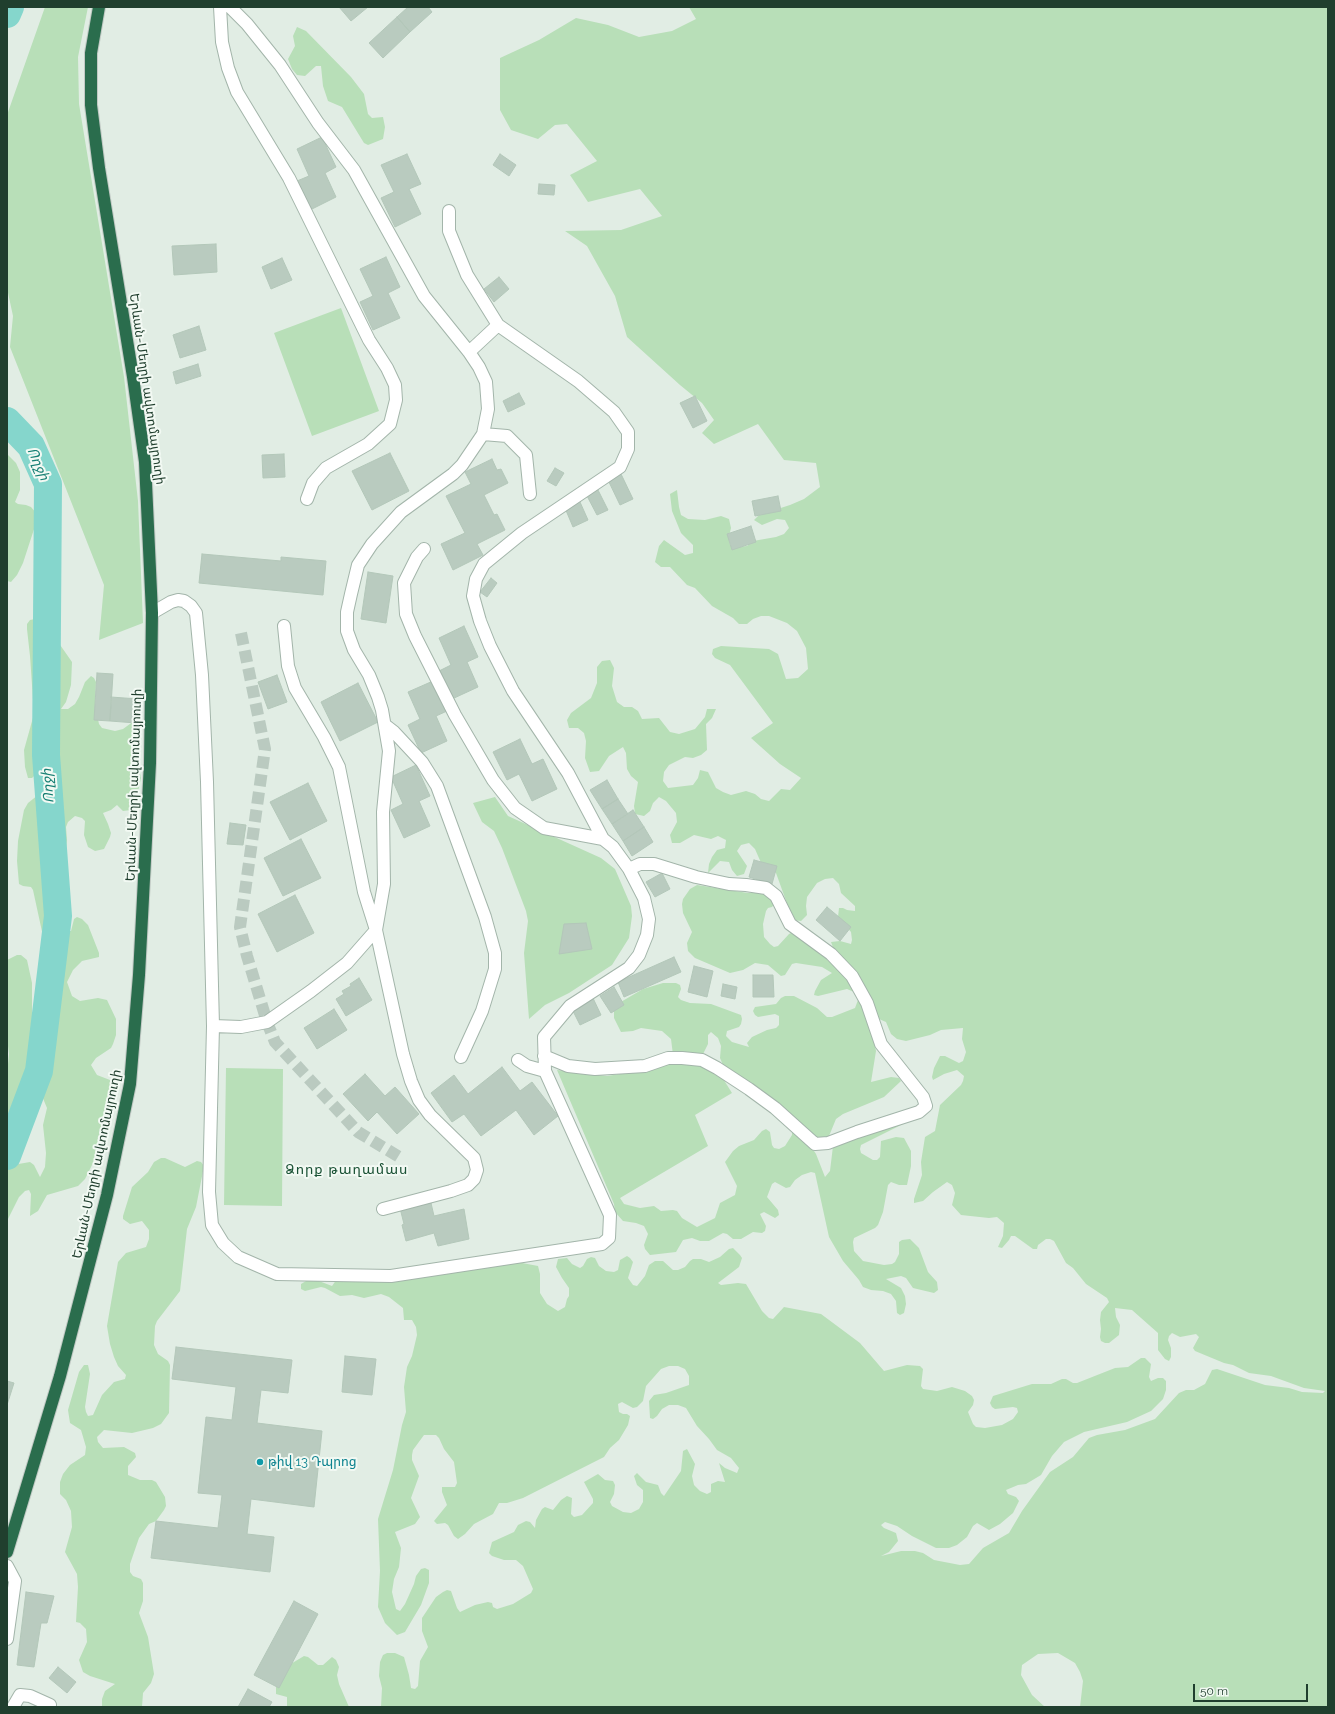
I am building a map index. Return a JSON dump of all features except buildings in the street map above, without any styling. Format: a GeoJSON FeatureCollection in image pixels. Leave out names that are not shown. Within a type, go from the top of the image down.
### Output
{"type":"FeatureCollection","features":[{"type":"Feature","properties":{"kind":"highway","name":"Երևան-Մեղրի ավտոմայրուղի"},"geometry":{"type":"LineString","coordinates":[[7,1552],[56,1390],[90,1267],[107,1195],[130,1084],[139,975],[150,763],[152,613],[145,462],[133,377],[99,168],[91,105],[92,53],[99,7]]}},
{"type":"Feature","properties":{"kind":"street"},"geometry":{"type":"LineString","coordinates":[[220,7],[222,42],[228,68],[237,92],[289,178],[369,340],[387,368],[395,385],[396,400],[390,424],[368,444],[326,468],[313,483],[306,499]]}},
{"type":"Feature","properties":{"kind":"street"},"geometry":{"type":"LineString","coordinates":[[213,1026],[241,1027],[267,1022],[347,963],[376,930],[384,884],[383,812],[390,751],[382,710],[369,675],[354,650],[347,631],[347,612],[358,565],[372,544],[401,512],[462,465],[483,434],[488,409],[486,382],[479,367],[469,352],[424,296],[354,170],[318,123],[280,65],[247,24],[230,7]]}},
{"type":"Feature","properties":{"kind":"street"},"geometry":{"type":"LineString","coordinates":[[152,613],[171,602],[178,600],[184,601],[191,606],[196,613],[202,675],[206,766],[213,1026],[209,1192],[212,1225],[223,1244],[238,1257],[277,1274],[391,1276],[602,1244],[609,1238],[610,1215],[545,1071],[544,1037],[570,1006],[629,968],[638,955],[646,935],[649,919],[644,898],[629,869],[613,847],[603,839],[568,773],[513,691],[480,622],[473,596],[476,578],[484,564],[522,533],[620,467],[628,449],[628,432],[614,412],[578,381],[498,326],[467,275],[449,231],[448,211]]}},
{"type":"Feature","properties":{"kind":"street"},"geometry":{"type":"LineString","coordinates":[[469,352],[498,326]]}},
{"type":"Feature","properties":{"kind":"street"},"geometry":{"type":"LineString","coordinates":[[483,434],[507,436],[526,455],[530,494]]}},
{"type":"Feature","properties":{"kind":"street"},"geometry":{"type":"LineString","coordinates":[[424,549],[417,557],[404,583],[406,614],[415,636],[455,715],[493,780],[515,808],[544,828],[603,839]]}},
{"type":"Feature","properties":{"kind":"street"},"geometry":{"type":"LineString","coordinates":[[284,626],[288,666],[295,688],[324,737],[339,767],[364,892],[376,930],[403,1054],[411,1081],[419,1100],[430,1115],[474,1158],[477,1170],[474,1179],[468,1186],[383,1209]]}},
{"type":"Feature","properties":{"kind":"street"},"geometry":{"type":"LineString","coordinates":[[385,725],[394,732],[422,762],[437,786],[485,917],[495,953],[495,969],[482,1011],[461,1058]]}},
{"type":"Feature","properties":{"kind":"street"},"geometry":{"type":"LineString","coordinates":[[544,1056],[568,1066],[595,1069],[645,1066],[668,1058],[702,1060],[754,1092],[775,1108],[815,1144],[828,1143],[919,1112],[926,1106],[922,1097],[881,1044],[867,1003],[852,976],[831,954],[790,924],[776,896],[766,888],[728,884],[654,864],[640,864],[629,869]]}},
{"type":"Feature","properties":{"kind":"street"},"geometry":{"type":"LineString","coordinates":[[518,1060],[527,1066],[545,1071]]}},
{"type":"Feature","properties":{"kind":"street"},"geometry":{"type":"LineString","coordinates":[[7,1566],[15,1581],[7,1638]]}},
{"type":"Feature","properties":{"kind":"street"},"geometry":{"type":"LineString","coordinates":[[13,1707],[20,1695],[30,1696],[50,1705]]}},
{"type":"Feature","properties":{"kind":"green space"},"geometry":{"type":"Polygon","coordinates":[[[45,7],[88,7],[78,57],[79,104],[124,377],[138,501],[143,623],[99,640],[104,585],[10,347],[13,316],[7,288],[7,115],[45,7]]]}},
{"type":"Feature","properties":{"kind":"green space"},"geometry":{"type":"Polygon","coordinates":[[[689,7],[1328,7],[1328,1707],[1080,1707],[1083,1681],[1080,1672],[1075,1663],[1058,1653],[1038,1654],[1022,1665],[1021,1675],[1032,1695],[1045,1707],[381,1707],[382,1688],[379,1676],[380,1662],[383,1655],[387,1653],[395,1653],[404,1657],[411,1688],[415,1689],[418,1686],[420,1661],[428,1647],[422,1631],[422,1618],[436,1597],[447,1590],[451,1591],[460,1612],[475,1605],[488,1602],[492,1603],[493,1607],[497,1609],[513,1604],[531,1593],[533,1589],[523,1566],[516,1560],[504,1560],[492,1556],[489,1553],[492,1542],[514,1532],[518,1525],[526,1521],[530,1522],[535,1528],[536,1520],[542,1509],[545,1507],[553,1510],[561,1500],[567,1496],[572,1498],[571,1514],[574,1517],[582,1515],[593,1503],[593,1499],[584,1482],[598,1474],[605,1480],[613,1481],[615,1485],[614,1494],[610,1502],[612,1506],[623,1512],[631,1513],[639,1509],[643,1502],[643,1490],[637,1485],[634,1476],[637,1473],[646,1482],[658,1485],[664,1496],[681,1471],[683,1451],[687,1449],[695,1464],[692,1476],[694,1485],[700,1491],[707,1494],[711,1492],[711,1484],[718,1481],[725,1482],[719,1463],[725,1468],[737,1473],[739,1468],[731,1458],[717,1450],[697,1426],[686,1408],[678,1405],[669,1405],[662,1409],[653,1419],[650,1418],[649,1401],[654,1395],[666,1393],[689,1385],[689,1376],[685,1369],[678,1366],[669,1366],[661,1369],[646,1386],[643,1401],[637,1407],[633,1408],[622,1402],[618,1404],[619,1412],[630,1416],[628,1425],[619,1440],[610,1448],[604,1457],[523,1498],[507,1503],[499,1503],[493,1514],[474,1524],[458,1539],[454,1536],[448,1525],[445,1523],[437,1524],[434,1521],[447,1505],[442,1492],[442,1487],[455,1487],[457,1483],[454,1462],[436,1435],[424,1435],[413,1450],[412,1455],[412,1460],[419,1476],[411,1498],[420,1517],[415,1524],[395,1532],[401,1548],[399,1567],[394,1579],[392,1592],[396,1609],[400,1611],[405,1604],[416,1576],[421,1569],[425,1568],[429,1570],[429,1583],[421,1605],[405,1632],[397,1635],[385,1623],[378,1607],[380,1571],[378,1519],[393,1470],[406,1412],[404,1387],[407,1367],[412,1356],[417,1335],[416,1327],[412,1320],[404,1320],[403,1308],[389,1297],[381,1294],[364,1298],[352,1295],[340,1296],[321,1287],[305,1291],[301,1289],[301,1284],[311,1278],[332,1286],[339,1276],[517,1262],[538,1266],[540,1274],[540,1293],[547,1304],[558,1311],[565,1307],[569,1296],[569,1288],[556,1267],[558,1259],[567,1258],[572,1264],[580,1268],[587,1259],[591,1257],[595,1258],[599,1266],[606,1271],[614,1272],[618,1270],[620,1260],[627,1256],[633,1262],[628,1278],[633,1285],[637,1286],[645,1276],[649,1265],[655,1261],[663,1261],[673,1270],[678,1270],[685,1267],[693,1259],[701,1259],[709,1262],[720,1257],[729,1249],[733,1248],[742,1258],[739,1267],[718,1283],[721,1285],[738,1283],[746,1284],[762,1311],[769,1318],[773,1319],[784,1307],[821,1314],[860,1343],[884,1371],[907,1365],[920,1366],[923,1369],[921,1386],[923,1389],[937,1391],[952,1387],[965,1391],[972,1396],[974,1400],[973,1405],[968,1412],[973,1424],[976,1427],[985,1428],[1002,1425],[1013,1419],[1018,1412],[1017,1408],[1013,1407],[995,1409],[990,1403],[993,1396],[1032,1384],[1051,1384],[1062,1379],[1077,1383],[1115,1368],[1128,1367],[1141,1358],[1145,1358],[1151,1364],[1149,1377],[1151,1381],[1158,1378],[1163,1378],[1166,1381],[1166,1390],[1163,1399],[1151,1411],[1127,1422],[1084,1432],[1064,1442],[1052,1456],[1041,1475],[1026,1484],[1018,1485],[1006,1490],[1008,1494],[1016,1497],[1019,1501],[1013,1513],[1000,1524],[989,1530],[977,1523],[973,1526],[967,1537],[957,1545],[949,1548],[936,1548],[912,1536],[897,1526],[885,1522],[881,1525],[884,1528],[896,1533],[898,1541],[889,1552],[881,1556],[901,1551],[915,1551],[923,1553],[934,1560],[960,1565],[969,1564],[983,1548],[1009,1533],[1022,1511],[1050,1472],[1073,1457],[1089,1438],[1125,1430],[1155,1419],[1179,1393],[1186,1390],[1194,1390],[1205,1384],[1212,1370],[1217,1369],[1265,1385],[1289,1388],[1302,1392],[1323,1393],[1325,1391],[1304,1388],[1271,1376],[1249,1373],[1233,1365],[1224,1363],[1195,1351],[1193,1348],[1199,1337],[1196,1334],[1180,1337],[1172,1333],[1169,1336],[1168,1340],[1171,1348],[1171,1357],[1169,1361],[1165,1359],[1158,1350],[1158,1333],[1132,1310],[1115,1308],[1116,1317],[1120,1325],[1119,1335],[1109,1343],[1105,1343],[1101,1341],[1100,1337],[1100,1320],[1101,1312],[1109,1302],[1107,1298],[1086,1284],[1073,1268],[1066,1263],[1054,1241],[1046,1239],[1038,1245],[1037,1249],[1033,1249],[1015,1236],[1011,1236],[1002,1248],[998,1247],[1003,1236],[1004,1223],[997,1217],[989,1218],[961,1215],[952,1205],[955,1193],[952,1185],[947,1182],[923,1201],[914,1203],[922,1175],[921,1162],[925,1137],[935,1131],[940,1105],[961,1085],[964,1076],[957,1070],[944,1074],[933,1080],[932,1077],[934,1068],[940,1056],[945,1056],[959,1063],[963,1061],[966,1052],[962,1039],[963,1028],[941,1030],[930,1035],[906,1041],[897,1039],[891,1034],[886,1022],[879,1019],[874,1042],[876,1051],[871,1082],[891,1077],[899,1078],[901,1081],[884,1097],[843,1114],[836,1119],[829,1136],[812,1148],[825,1177],[830,1171],[833,1146],[907,1122],[861,1145],[861,1153],[873,1160],[877,1160],[880,1157],[881,1141],[896,1137],[904,1138],[911,1151],[911,1166],[907,1185],[899,1185],[891,1182],[888,1185],[883,1212],[878,1225],[875,1228],[854,1238],[853,1242],[854,1251],[863,1261],[884,1265],[895,1262],[899,1254],[899,1242],[902,1240],[910,1239],[919,1248],[928,1272],[937,1282],[938,1290],[934,1293],[913,1288],[906,1278],[901,1276],[886,1279],[901,1288],[905,1296],[906,1304],[904,1313],[900,1315],[897,1313],[896,1301],[891,1294],[863,1287],[843,1261],[829,1237],[815,1173],[811,1172],[802,1175],[795,1180],[790,1187],[786,1188],[775,1182],[772,1184],[767,1197],[778,1210],[779,1215],[775,1218],[764,1212],[760,1214],[766,1226],[765,1231],[762,1233],[753,1232],[741,1239],[733,1239],[727,1234],[723,1233],[709,1241],[700,1241],[692,1238],[683,1240],[676,1252],[650,1255],[645,1249],[644,1245],[648,1234],[644,1226],[623,1221],[615,1212],[614,1204],[557,1070],[607,1076],[652,1069],[673,1055],[671,1039],[662,1031],[641,1028],[633,1031],[621,1032],[614,1018],[614,1006],[643,989],[663,983],[676,983],[680,985],[681,989],[678,997],[681,1000],[690,1003],[711,1004],[741,1015],[742,1019],[739,1027],[727,1031],[726,1036],[732,1042],[749,1047],[747,1043],[752,1037],[767,1030],[776,1028],[779,1025],[779,1016],[775,1014],[758,1017],[753,1011],[755,1007],[776,1004],[785,996],[794,996],[817,1008],[827,1017],[832,1017],[855,1008],[858,1000],[854,992],[847,989],[818,996],[814,995],[821,980],[832,973],[822,967],[796,963],[792,964],[785,975],[781,976],[768,965],[755,963],[743,970],[730,973],[695,958],[688,951],[687,943],[692,932],[683,913],[682,904],[683,899],[690,889],[697,885],[748,893],[752,893],[760,888],[775,903],[766,911],[763,924],[764,937],[770,944],[774,947],[778,946],[789,934],[793,932],[834,962],[834,950],[831,942],[840,941],[851,944],[852,940],[851,932],[838,917],[839,908],[855,911],[855,906],[841,893],[839,884],[833,878],[825,879],[817,883],[807,897],[807,915],[801,921],[793,920],[776,873],[762,865],[755,849],[749,843],[741,845],[737,851],[747,866],[744,874],[737,876],[732,870],[729,862],[720,861],[708,873],[709,864],[712,857],[717,850],[725,848],[726,840],[718,836],[711,839],[694,835],[680,843],[672,843],[670,835],[677,822],[676,813],[666,801],[659,797],[653,803],[650,811],[644,816],[635,814],[634,806],[638,782],[631,776],[627,769],[626,753],[623,747],[609,756],[599,771],[590,772],[585,758],[586,741],[584,733],[578,728],[569,728],[567,720],[571,713],[591,698],[597,683],[597,667],[602,661],[610,660],[614,668],[612,686],[617,702],[624,707],[632,707],[638,711],[642,719],[659,718],[670,732],[679,734],[695,729],[705,717],[707,709],[716,709],[712,718],[706,724],[707,750],[701,755],[693,758],[685,757],[669,765],[664,772],[663,781],[668,788],[693,785],[698,778],[700,770],[708,772],[716,788],[723,792],[731,795],[746,791],[755,794],[761,799],[769,801],[781,789],[790,790],[801,778],[780,764],[751,738],[773,723],[730,665],[715,658],[712,654],[713,649],[721,646],[769,649],[778,654],[786,679],[798,678],[808,669],[806,648],[797,631],[787,623],[769,616],[761,616],[753,619],[747,624],[739,624],[733,618],[712,606],[695,588],[687,585],[670,567],[661,567],[655,562],[659,546],[664,540],[685,555],[693,553],[693,545],[681,533],[672,511],[670,494],[677,490],[681,515],[688,519],[705,520],[721,516],[729,519],[731,528],[729,536],[730,545],[738,547],[747,546],[753,541],[784,534],[789,528],[785,520],[777,519],[762,525],[754,520],[759,515],[804,499],[820,487],[816,463],[784,460],[758,424],[714,444],[702,433],[714,420],[702,403],[627,337],[615,296],[587,246],[565,231],[621,230],[662,216],[640,189],[588,202],[570,175],[597,161],[567,124],[555,125],[538,139],[511,130],[500,110],[500,58],[539,40],[576,18],[608,25],[639,37],[672,31],[696,19],[689,7]],[[711,1032],[708,1035],[708,1044],[702,1056],[722,1077],[732,1093],[695,1115],[708,1146],[620,1198],[624,1204],[640,1208],[654,1206],[661,1211],[677,1211],[682,1218],[697,1227],[715,1218],[720,1203],[735,1195],[737,1186],[725,1162],[733,1151],[739,1146],[754,1140],[762,1131],[766,1129],[770,1132],[772,1145],[774,1148],[779,1149],[785,1146],[792,1135],[792,1126],[741,1076],[730,1071],[723,1065],[720,1058],[721,1046],[718,1038],[711,1032]]]}},
{"type":"Feature","properties":{"kind":"green space"},"geometry":{"type":"Polygon","coordinates":[[[297,27],[306,31],[351,77],[364,94],[368,114],[372,118],[383,117],[385,127],[383,139],[368,145],[364,143],[342,107],[328,101],[323,86],[321,66],[316,66],[305,76],[297,75],[292,69],[288,59],[295,46],[293,36],[297,27]]]}},
{"type":"Feature","properties":{"kind":"green space"},"geometry":{"type":"Polygon","coordinates":[[[341,308],[379,411],[312,436],[274,333],[341,308]]]}},
{"type":"Feature","properties":{"kind":"green space"},"geometry":{"type":"Polygon","coordinates":[[[7,449],[8,455],[16,463],[20,472],[20,490],[15,502],[31,507],[37,514],[36,523],[23,563],[17,575],[11,582],[7,581],[7,449]]]}},
{"type":"Feature","properties":{"kind":"green space"},"geometry":{"type":"Polygon","coordinates":[[[30,620],[40,620],[49,629],[72,662],[71,685],[66,702],[61,709],[68,709],[75,704],[85,682],[91,676],[96,682],[95,705],[99,724],[102,728],[115,731],[123,729],[134,721],[138,720],[141,724],[139,733],[131,743],[132,759],[139,769],[141,778],[135,805],[131,810],[123,811],[117,805],[111,810],[103,813],[111,833],[104,849],[95,851],[88,847],[84,835],[85,821],[82,818],[75,816],[68,822],[66,827],[67,840],[65,855],[56,896],[56,911],[63,928],[66,931],[71,931],[74,919],[77,917],[82,919],[88,925],[99,953],[99,957],[82,961],[73,970],[67,982],[72,996],[80,1001],[98,998],[107,1000],[116,1019],[116,1035],[111,1048],[96,1058],[91,1065],[97,1075],[110,1080],[111,1089],[104,1132],[98,1153],[85,1179],[78,1186],[47,1195],[38,1211],[30,1216],[31,1194],[29,1190],[25,1191],[19,1197],[7,1221],[7,1166],[30,1162],[34,1165],[40,1177],[45,1167],[46,1153],[43,1125],[47,1108],[42,1096],[38,1096],[22,1105],[17,1118],[7,1129],[7,1074],[9,1054],[7,1038],[7,960],[17,955],[21,955],[27,960],[32,983],[32,1031],[29,1044],[33,1070],[36,1078],[43,1084],[47,1084],[42,1065],[46,1008],[43,957],[46,950],[33,890],[31,887],[19,884],[17,861],[18,841],[24,810],[28,803],[38,795],[46,785],[56,751],[55,732],[53,727],[48,727],[41,738],[37,771],[32,778],[28,778],[25,767],[24,750],[34,714],[27,624],[30,620]]]}},
{"type":"Feature","properties":{"kind":"green space"},"geometry":{"type":"Polygon","coordinates":[[[495,797],[508,816],[601,858],[615,869],[631,906],[632,916],[629,938],[612,965],[569,993],[545,1005],[529,1019],[524,953],[528,921],[526,911],[494,831],[482,822],[473,803],[495,797]]]}},
{"type":"Feature","properties":{"kind":"green space"},"geometry":{"type":"Polygon","coordinates":[[[226,1068],[283,1069],[282,1206],[224,1205],[226,1068]]]}},
{"type":"Feature","properties":{"kind":"green space"},"geometry":{"type":"Polygon","coordinates":[[[161,1158],[165,1158],[185,1167],[197,1161],[201,1162],[204,1166],[196,1207],[187,1229],[180,1291],[157,1321],[155,1326],[154,1345],[158,1354],[168,1361],[170,1365],[169,1413],[161,1424],[153,1428],[132,1433],[104,1430],[97,1437],[98,1442],[103,1448],[124,1447],[135,1453],[136,1457],[128,1466],[128,1475],[140,1480],[152,1480],[156,1482],[165,1497],[166,1506],[164,1510],[156,1521],[149,1524],[139,1538],[130,1564],[130,1572],[133,1576],[141,1579],[143,1583],[143,1601],[139,1613],[148,1637],[154,1674],[151,1683],[143,1693],[142,1707],[102,1707],[102,1699],[105,1691],[115,1684],[90,1676],[83,1672],[79,1660],[87,1642],[86,1629],[80,1623],[76,1622],[78,1587],[77,1574],[65,1552],[72,1527],[71,1511],[66,1500],[60,1494],[60,1482],[63,1474],[70,1465],[85,1455],[86,1447],[81,1430],[70,1423],[68,1410],[79,1372],[84,1365],[88,1365],[90,1374],[85,1407],[88,1416],[93,1415],[102,1395],[114,1382],[125,1379],[126,1375],[118,1366],[114,1357],[107,1326],[118,1262],[126,1253],[146,1247],[149,1239],[149,1230],[142,1221],[130,1224],[123,1219],[123,1216],[132,1187],[148,1172],[154,1162],[161,1158]]]}},
{"type":"Feature","properties":{"kind":"green space"},"geometry":{"type":"Polygon","coordinates":[[[304,1656],[308,1657],[318,1665],[323,1665],[332,1657],[336,1660],[339,1667],[337,1675],[339,1684],[349,1707],[287,1707],[287,1697],[276,1694],[276,1681],[289,1665],[304,1656]]]}},
{"type":"Feature","properties":{"kind":"waterway","name":"Ողջի"},"geometry":{"type":"LineString","coordinates":[[7,14],[10,7]]}},
{"type":"Feature","properties":{"kind":"waterway","name":"Ողջի"},"geometry":{"type":"LineString","coordinates":[[7,421],[31,446],[48,484],[46,755],[58,916],[39,1071],[7,1156]]}},
{"type":"Feature","properties":{"kind":"tunnel"},"geometry":{"type":"LineString","coordinates":[[241,633],[265,749],[240,927],[267,1022],[275,1042],[358,1132],[401,1158]]}},
{"type":"Feature","properties":{"kind":"place","name":"թիվ 13 Դպրոց"},"geometry":{"type":"Point","coordinates":[260,1462]}},
{"type":"Feature","properties":{"kind":"district","name":"Ձորք թաղամաս"},"geometry":{"type":"Point","coordinates":[347,1170]}}]}
